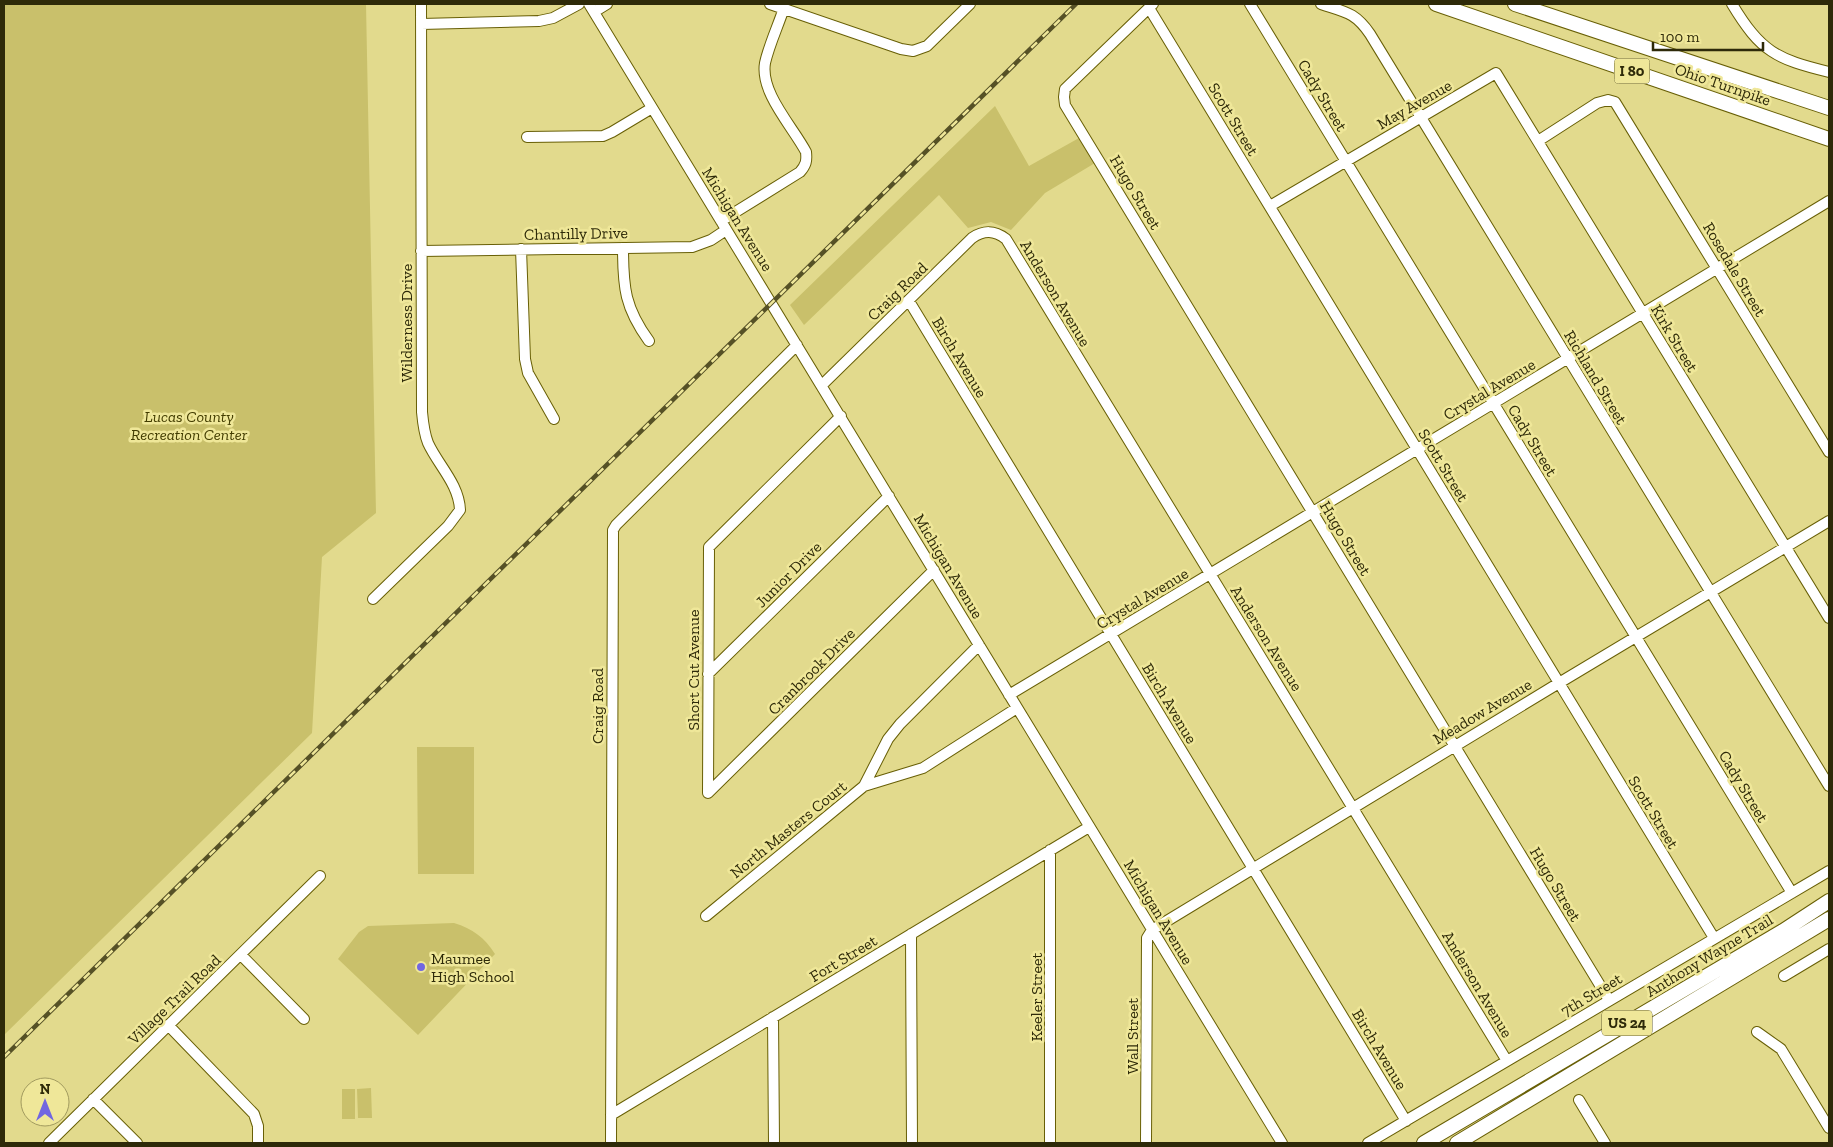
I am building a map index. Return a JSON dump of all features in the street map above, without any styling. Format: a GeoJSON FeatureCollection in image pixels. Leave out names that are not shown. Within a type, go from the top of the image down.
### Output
{"type":"FeatureCollection","features":[{"type":"Feature","properties":{"kind":"highway","name":"Ohio Turnpike"},"geometry":{"type":"LineString","coordinates":[[1436,4],[1829,139]]}},
{"type":"Feature","properties":{"kind":"highway","name":"Ohio Turnpike"},"geometry":{"type":"LineString","coordinates":[[1514,4],[1829,108]]}},
{"type":"Feature","properties":{"kind":"highway","name":"Anthony Wayne Trail"},"geometry":{"type":"LineString","coordinates":[[1424,1143],[1784,931],[1829,900]]}},
{"type":"Feature","properties":{"kind":"highway","name":"Anthony Wayne Trail"},"geometry":{"type":"LineString","coordinates":[[1456,1143],[1829,919]]}},
{"type":"Feature","properties":{"kind":"street","name":"Wilderness Drive"},"geometry":{"type":"LineString","coordinates":[[373,599],[448,526],[460,510],[458,494],[428,443],[422,412],[421,4]]}},
{"type":"Feature","properties":{"kind":"street"},"geometry":{"type":"LineString","coordinates":[[421,24],[539,20],[553,18],[579,4]]}},
{"type":"Feature","properties":{"kind":"street"},"geometry":{"type":"LineString","coordinates":[[591,8],[607,4]]}},
{"type":"Feature","properties":{"kind":"street"},"geometry":{"type":"LineString","coordinates":[[770,4],[901,49],[913,51],[927,46],[970,4]]}},
{"type":"Feature","properties":{"kind":"street","name":"Cady Street"},"geometry":{"type":"LineString","coordinates":[[1250,4],[1792,892]]}},
{"type":"Feature","properties":{"kind":"street","name":"Richland Street"},"geometry":{"type":"LineString","coordinates":[[1321,4],[1352,14],[1359,19],[1370,34],[1829,786]]}},
{"type":"Feature","properties":{"kind":"street"},"geometry":{"type":"LineString","coordinates":[[1732,4],[1752,34],[1765,48],[1798,65],[1829,72]]}},
{"type":"Feature","properties":{"kind":"street","name":"Hugo Street"},"geometry":{"type":"LineString","coordinates":[[1151,6],[1065,89],[1065,105],[1609,1000]]}},
{"type":"Feature","properties":{"kind":"street","name":"Scott Street"},"geometry":{"type":"LineString","coordinates":[[1151,6],[1417,450],[1714,938]]}},
{"type":"Feature","properties":{"kind":"street","name":"Michigan Avenue"},"geometry":{"type":"LineString","coordinates":[[591,8],[1282,1143]]}},
{"type":"Feature","properties":{"kind":"street"},"geometry":{"type":"LineString","coordinates":[[721,221],[800,172],[806,166],[806,152],[766,84],[765,63],[784,8]]}},
{"type":"Feature","properties":{"kind":"street","name":"May Avenue"},"geometry":{"type":"LineString","coordinates":[[1270,206],[1496,73]]}},
{"type":"Feature","properties":{"kind":"street","name":"Kirk Street"},"geometry":{"type":"LineString","coordinates":[[1496,73],[1829,618]]}},
{"type":"Feature","properties":{"kind":"street","name":"Rosedale Street"},"geometry":{"type":"LineString","coordinates":[[1538,141],[1597,103],[1608,100],[1616,102],[1829,452]]}},
{"type":"Feature","properties":{"kind":"street"},"geometry":{"type":"LineString","coordinates":[[526,137],[603,136],[652,108]]}},
{"type":"Feature","properties":{"kind":"street","name":"Crystal Avenue"},"geometry":{"type":"LineString","coordinates":[[1010,695],[1829,201]]}},
{"type":"Feature","properties":{"kind":"street","name":"Chantilly Drive"},"geometry":{"type":"LineString","coordinates":[[421,251],[692,247],[712,240],[726,230]]}},
{"type":"Feature","properties":{"kind":"street","name":"Craig Road"},"geometry":{"type":"LineString","coordinates":[[822,385],[972,238],[983,232],[999,234]]}},
{"type":"Feature","properties":{"kind":"street","name":"Anderson Avenue"},"geometry":{"type":"LineString","coordinates":[[999,234],[1006,239],[1507,1061]]}},
{"type":"Feature","properties":{"kind":"street"},"geometry":{"type":"LineString","coordinates":[[623,248],[625,295],[638,327],[649,341]]}},
{"type":"Feature","properties":{"kind":"street"},"geometry":{"type":"LineString","coordinates":[[521,249],[525,359],[528,373],[554,419]]}},
{"type":"Feature","properties":{"kind":"street","name":"Birch Avenue"},"geometry":{"type":"LineString","coordinates":[[909,301],[1406,1121]]}},
{"type":"Feature","properties":{"kind":"street","name":"Craig Road"},"geometry":{"type":"LineString","coordinates":[[611,1143],[613,530],[797,345]]}},
{"type":"Feature","properties":{"kind":"street","name":"Short Cut Avenue"},"geometry":{"type":"LineString","coordinates":[[708,793],[709,547],[841,416]]}},
{"type":"Feature","properties":{"kind":"street","name":"Junior Drive"},"geometry":{"type":"LineString","coordinates":[[708,674],[889,496]]}},
{"type":"Feature","properties":{"kind":"street","name":"Meadow Avenue"},"geometry":{"type":"LineString","coordinates":[[1152,930],[1635,636],[1829,521]]}},
{"type":"Feature","properties":{"kind":"street","name":"Cranbrook Drive"},"geometry":{"type":"LineString","coordinates":[[708,793],[934,570]]}},
{"type":"Feature","properties":{"kind":"street","name":"North Masters Court"},"geometry":{"type":"LineString","coordinates":[[706,916],[864,786],[888,740],[900,724],[979,645]]}},
{"type":"Feature","properties":{"kind":"street"},"geometry":{"type":"LineString","coordinates":[[864,786],[923,768],[1017,708]]}},
{"type":"Feature","properties":{"kind":"street","name":"Fort Street"},"geometry":{"type":"LineString","coordinates":[[611,1115],[1089,827]]}},
{"type":"Feature","properties":{"kind":"street","name":"Keeler Street"},"geometry":{"type":"LineString","coordinates":[[1050,850],[1050,1143]]}},
{"type":"Feature","properties":{"kind":"street","name":"7th Street"},"geometry":{"type":"LineString","coordinates":[[1368,1143],[1829,871]]}},
{"type":"Feature","properties":{"kind":"street","name":"Village Trail Road"},"geometry":{"type":"LineString","coordinates":[[49,1143],[320,876]]}},
{"type":"Feature","properties":{"kind":"street","name":"Wall Street"},"geometry":{"type":"LineString","coordinates":[[1146,1143],[1147,938],[1152,930]]}},
{"type":"Feature","properties":{"kind":"street"},"geometry":{"type":"LineString","coordinates":[[911,934],[912,1143]]}},
{"type":"Feature","properties":{"kind":"street"},"geometry":{"type":"LineString","coordinates":[[1784,976],[1829,949]]}},
{"type":"Feature","properties":{"kind":"street"},"geometry":{"type":"LineString","coordinates":[[241,954],[304,1018]]}},
{"type":"Feature","properties":{"kind":"street"},"geometry":{"type":"LineString","coordinates":[[774,1017],[774,1143]]}},
{"type":"Feature","properties":{"kind":"street"},"geometry":{"type":"LineString","coordinates":[[168,1025],[254,1114],[258,1126],[258,1143]]}},
{"type":"Feature","properties":{"kind":"street"},"geometry":{"type":"LineString","coordinates":[[1757,1032],[1781,1049],[1829,1128]]}},
{"type":"Feature","properties":{"kind":"street"},"geometry":{"type":"LineString","coordinates":[[94,1099],[137,1143]]}},
{"type":"Feature","properties":{"kind":"street"},"geometry":{"type":"LineString","coordinates":[[1579,1100],[1605,1143]]}},
{"type":"Feature","properties":{"kind":"green space","name":"Lucas County Recreation Center"},"geometry":{"type":"Polygon","coordinates":[[[4,4],[366,4],[376,513],[322,557],[312,733],[4,1035],[4,4]]]}},
{"type":"Feature","properties":{"kind":"green space"},"geometry":{"type":"Polygon","coordinates":[[[995,106],[1029,166],[1079,138],[1095,163],[1045,193],[1011,230],[991,222],[968,228],[939,195],[804,325],[790,305],[995,106]]]}},
{"type":"Feature","properties":{"kind":"green space"},"geometry":{"type":"Polygon","coordinates":[[[417,747],[474,747],[474,874],[418,874],[417,747]]]}},
{"type":"Feature","properties":{"kind":"green space"},"geometry":{"type":"Polygon","coordinates":[[[454,923],[478,934],[495,954],[418,1035],[338,959],[359,932],[368,926],[454,923]]]}},
{"type":"Feature","properties":{"kind":"green space"},"geometry":{"type":"Polygon","coordinates":[[[371,1088],[372,1118],[358,1118],[357,1089],[371,1088]]]}},
{"type":"Feature","properties":{"kind":"green space"},"geometry":{"type":"Polygon","coordinates":[[[342,1089],[355,1089],[355,1119],[342,1119],[342,1089]]]}},
{"type":"Feature","properties":{"kind":"railway"},"geometry":{"type":"LineString","coordinates":[[4,1057],[1076,4]]}},
{"type":"Feature","properties":{"kind":"place","name":"Maumee High School"},"geometry":{"type":"Point","coordinates":[421,967]}}]}
